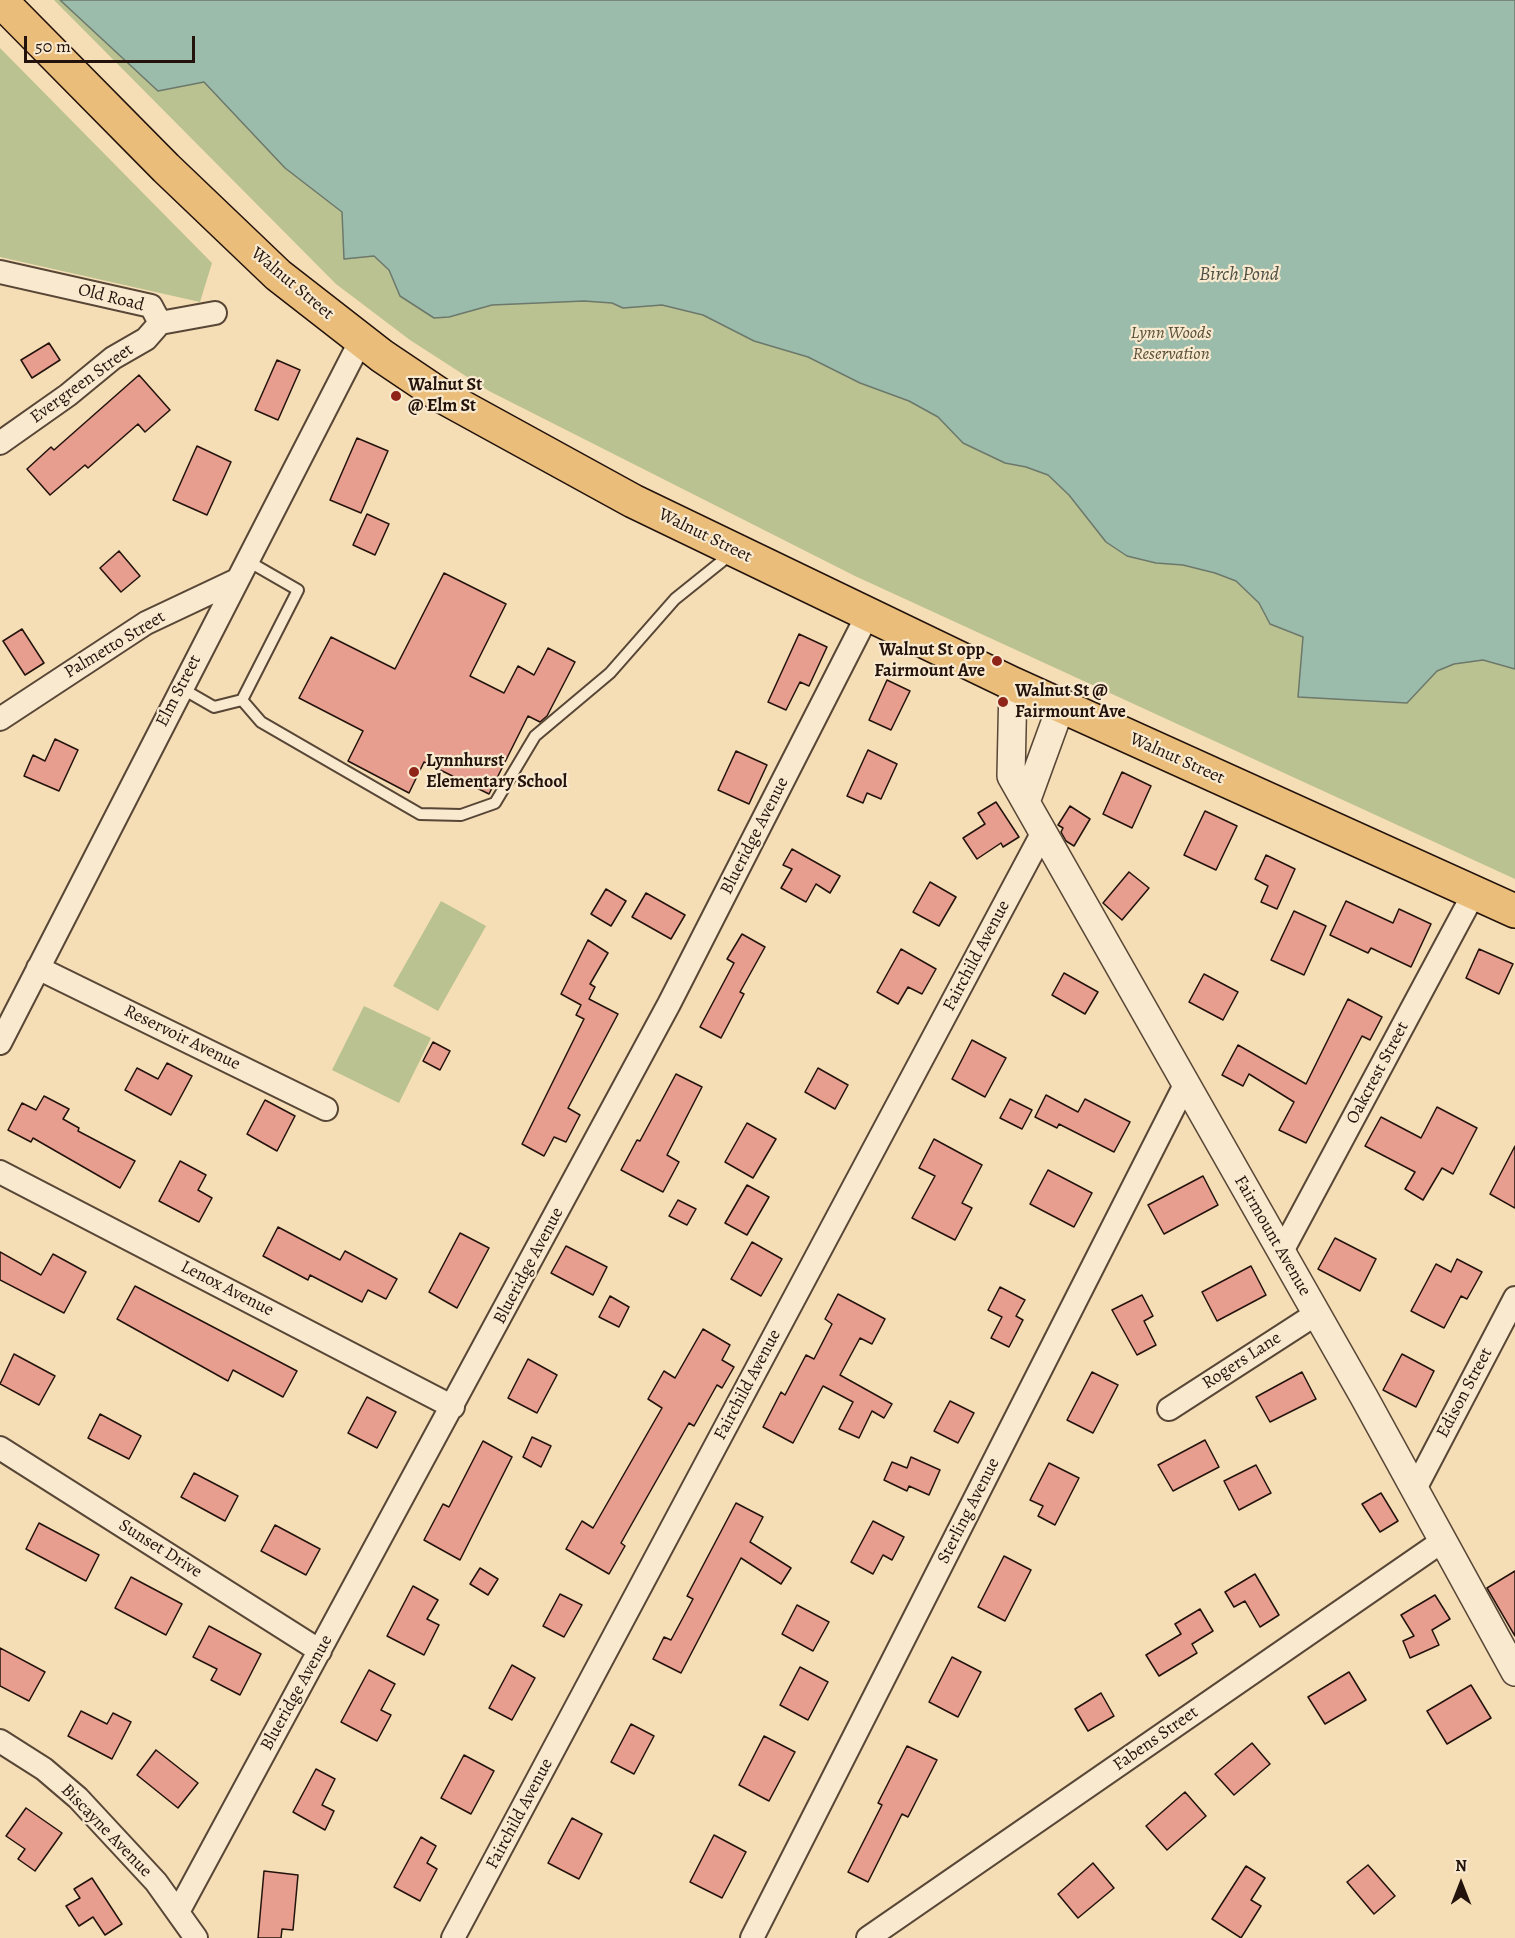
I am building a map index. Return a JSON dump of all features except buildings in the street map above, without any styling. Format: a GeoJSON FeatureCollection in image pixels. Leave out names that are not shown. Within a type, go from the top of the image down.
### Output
{"type":"FeatureCollection","features":[{"type":"Feature","properties":{"kind":"main road","name":"Walnut Street"},"geometry":{"type":"LineString","coordinates":[[0,0],[242,242],[313,304],[411,377],[524,443],[633,501],[1013,684],[1515,911]]}},
{"type":"Feature","properties":{"kind":"street","name":"Old Road"},"geometry":{"type":"LineString","coordinates":[[0,272],[151,306],[160,323],[215,313]]}},
{"type":"Feature","properties":{"kind":"street","name":"Evergreen Street"},"geometry":{"type":"LineString","coordinates":[[0,443],[68,395],[113,358],[146,339],[160,323]]}},
{"type":"Feature","properties":{"kind":"street","name":"Elm Street"},"geometry":{"type":"LineString","coordinates":[[0,1041],[361,340]]}},
{"type":"Feature","properties":{"kind":"street","name":"Palmetto Street"},"geometry":{"type":"LineString","coordinates":[[0,719],[146,624],[235,581]]}},
{"type":"Feature","properties":{"kind":"street","name":"Blueridge Avenue"},"geometry":{"type":"LineString","coordinates":[[178,1912],[669,1004],[868,614]]}},
{"type":"Feature","properties":{"kind":"street","name":"Fairmount Avenue"},"geometry":{"type":"LineString","coordinates":[[1013,684],[1011,776],[1444,1540],[1515,1672]]}},
{"type":"Feature","properties":{"kind":"street"},"geometry":{"type":"LineString","coordinates":[[1026,802],[1061,706]]}},
{"type":"Feature","properties":{"kind":"street","name":"Fairchild Avenue"},"geometry":{"type":"LineString","coordinates":[[453,1938],[1043,832]]}},
{"type":"Feature","properties":{"kind":"street","name":"Oakcrest Street"},"geometry":{"type":"LineString","coordinates":[[1281,1252],[1474,893]]}},
{"type":"Feature","properties":{"kind":"street","name":"Reservoir Avenue"},"geometry":{"type":"LineString","coordinates":[[38,968],[326,1109]]}},
{"type":"Feature","properties":{"kind":"street","name":"Sterling Avenue"},"geometry":{"type":"LineString","coordinates":[[752,1938],[1186,1083]]}},
{"type":"Feature","properties":{"kind":"street","name":"Lenox Avenue"},"geometry":{"type":"LineString","coordinates":[[0,1172],[453,1407]]}},
{"type":"Feature","properties":{"kind":"street","name":"Edison Street"},"geometry":{"type":"LineString","coordinates":[[1415,1489],[1515,1298]]}},
{"type":"Feature","properties":{"kind":"street","name":"Rogers Lane"},"geometry":{"type":"LineString","coordinates":[[1169,1409],[1316,1314]]}},
{"type":"Feature","properties":{"kind":"street","name":"Sunset Drive"},"geometry":{"type":"LineString","coordinates":[[0,1448],[320,1651]]}},
{"type":"Feature","properties":{"kind":"street","name":"Fabens Street"},"geometry":{"type":"LineString","coordinates":[[868,1938],[1444,1540]]}},
{"type":"Feature","properties":{"kind":"street","name":"Biscayne Avenue"},"geometry":{"type":"LineString","coordinates":[[0,1741],[44,1770],[78,1798],[156,1882],[196,1938]]}},
{"type":"Feature","properties":{"kind":"lane"},"geometry":{"type":"LineString","coordinates":[[242,699],[261,722],[420,814],[461,815],[495,803],[535,736],[609,673],[675,599],[735,550]]}},
{"type":"Feature","properties":{"kind":"lane"},"geometry":{"type":"LineString","coordinates":[[181,688],[214,707],[242,699],[298,590],[246,560]]}},
{"type":"Feature","properties":{"kind":"green space","name":"Birch Pond"},"geometry":{"type":"Polygon","coordinates":[[[54,0],[1515,0],[1515,879],[855,576],[489,391],[410,340],[336,284],[54,0]]]}},
{"type":"Feature","properties":{"kind":"green space"},"geometry":{"type":"Polygon","coordinates":[[[0,48],[212,263],[200,302],[0,257],[0,48]]]}},
{"type":"Feature","properties":{"kind":"green space"},"geometry":{"type":"Polygon","coordinates":[[[441,901],[486,926],[438,1011],[393,986],[441,901]]]}},
{"type":"Feature","properties":{"kind":"green space"},"geometry":{"type":"Polygon","coordinates":[[[364,1006],[431,1038],[399,1103],[332,1070],[364,1006]]]}},
{"type":"Feature","properties":{"kind":"water","name":"Birch Pond"},"geometry":{"type":"Polygon","coordinates":[[[60,0],[1515,0],[1515,669],[1483,660],[1454,664],[1437,671],[1407,703],[1298,697],[1303,637],[1270,624],[1259,603],[1236,581],[1183,565],[1156,563],[1127,556],[1106,542],[1069,495],[1048,475],[1005,463],[963,443],[938,417],[909,401],[860,383],[808,357],[754,341],[703,315],[662,305],[623,308],[612,303],[584,301],[492,305],[449,317],[434,318],[400,296],[389,270],[374,256],[344,259],[342,212],[285,168],[204,82],[158,91],[60,0]]]}},
{"type":"Feature","properties":{"kind":"place","name":"Walnut St @ Elm St"},"geometry":{"type":"Point","coordinates":[396,396]}},
{"type":"Feature","properties":{"kind":"place","name":"Walnut St opp Fairmount Ave"},"geometry":{"type":"Point","coordinates":[997,661]}},
{"type":"Feature","properties":{"kind":"place","name":"Walnut St @ Fairmount Ave"},"geometry":{"type":"Point","coordinates":[1003,702]}},
{"type":"Feature","properties":{"kind":"place","name":"Lynnhurst Elementary School"},"geometry":{"type":"Point","coordinates":[414,772]}},
{"type":"Feature","properties":{"kind":"park label","name":"Lynn Woods Reservation"},"geometry":{"type":"Point","coordinates":[1171,344]}}]}
